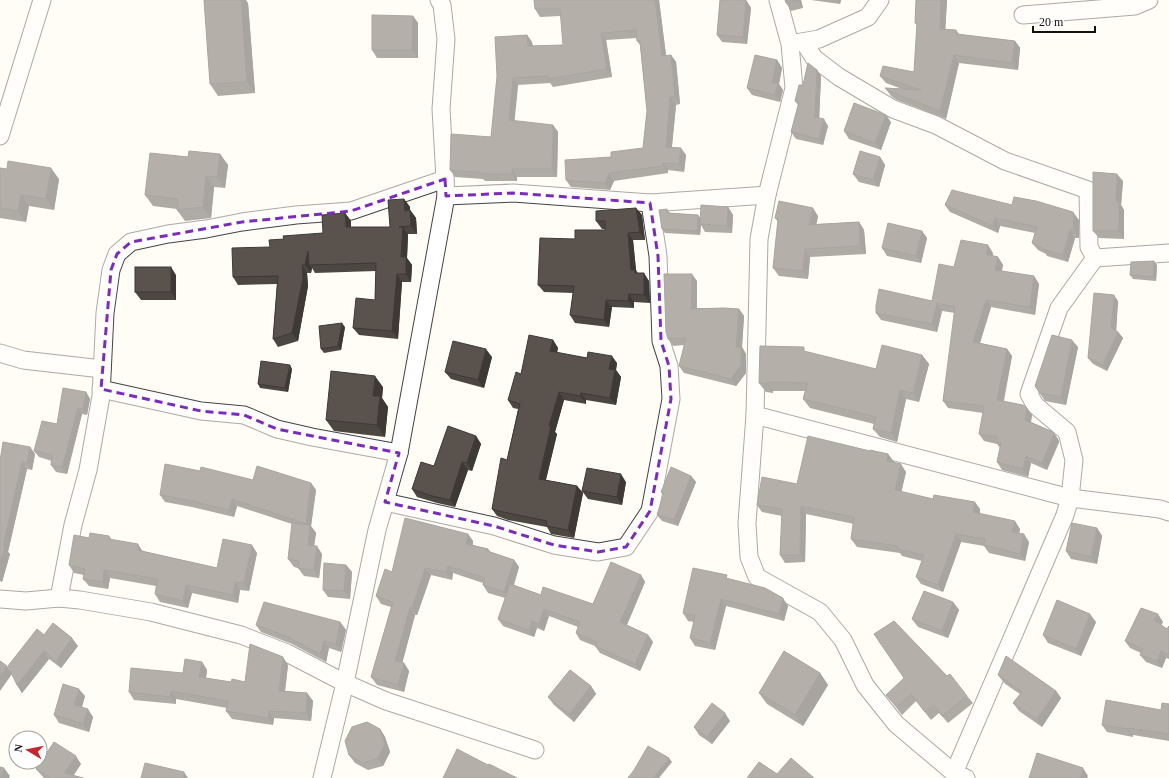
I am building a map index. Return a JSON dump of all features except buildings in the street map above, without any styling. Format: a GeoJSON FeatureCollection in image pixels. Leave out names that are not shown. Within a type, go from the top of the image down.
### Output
{"type":"FeatureCollection","features":[{"type":"Feature","properties":{"kind":"street"},"geometry":{"type":"LineString","coordinates":[[0,136],[42,0]]}},
{"type":"Feature","properties":{"kind":"street"},"geometry":{"type":"LineString","coordinates":[[322,778],[345,683],[377,530],[399,453],[446,196],[441,108],[446,39],[442,5],[439,0]]}},
{"type":"Feature","properties":{"kind":"street"},"geometry":{"type":"LineString","coordinates":[[778,0],[797,43],[839,77],[893,109],[936,125],[1005,161],[1088,190],[1089,247],[1095,258]]}},
{"type":"Feature","properties":{"kind":"street"},"geometry":{"type":"LineString","coordinates":[[797,43],[819,39],[868,18],[880,0]]}},
{"type":"Feature","properties":{"kind":"street"},"geometry":{"type":"LineString","coordinates":[[1023,15],[1135,6],[1149,0]]}},
{"type":"Feature","properties":{"kind":"street"},"geometry":{"type":"LineString","coordinates":[[797,43],[794,88],[766,195],[759,239],[755,415],[747,524],[749,557],[757,577],[820,612],[843,640],[866,685],[896,724],[960,775],[1065,515],[1070,498],[1074,460],[1067,432],[1035,405],[1029,394],[1059,308],[1095,258]]}},
{"type":"Feature","properties":{"kind":"street"},"geometry":{"type":"LineString","coordinates":[[59,598],[73,525],[88,470],[101,389],[105,313],[111,270],[117,254],[131,242],[168,234],[242,222],[350,211],[445,179]]}},
{"type":"Feature","properties":{"kind":"street"},"geometry":{"type":"LineString","coordinates":[[446,196],[512,193],[650,204],[766,195]]}},
{"type":"Feature","properties":{"kind":"street"},"geometry":{"type":"LineString","coordinates":[[385,502],[494,526],[554,545],[598,552],[626,547],[650,511],[671,399],[669,366],[661,341],[658,256],[650,204]]}},
{"type":"Feature","properties":{"kind":"street"},"geometry":{"type":"LineString","coordinates":[[1095,258],[1169,253]]}},
{"type":"Feature","properties":{"kind":"street"},"geometry":{"type":"LineString","coordinates":[[0,353],[23,360],[102,369]]}},
{"type":"Feature","properties":{"kind":"street"},"geometry":{"type":"LineString","coordinates":[[101,389],[201,411],[244,415],[277,429],[399,453]]}},
{"type":"Feature","properties":{"kind":"street"},"geometry":{"type":"LineString","coordinates":[[755,415],[1070,498],[1160,509],[1169,512]]}},
{"type":"Feature","properties":{"kind":"street"},"geometry":{"type":"LineString","coordinates":[[0,599],[26,601],[59,598],[80,600],[151,612],[241,635],[288,653],[345,683],[386,701],[535,750]]}},
{"type":"Feature","properties":{"kind":"highlighted area"},"geometry":{"type":"Polygon","coordinates":[[[445,179],[446,196],[513,193],[650,203],[658,256],[661,341],[669,366],[671,399],[650,511],[626,547],[598,552],[554,545],[494,526],[385,502],[399,453],[277,429],[244,415],[201,411],[101,389],[111,270],[117,254],[131,242],[242,222],[351,211],[445,179]]]}}]}
